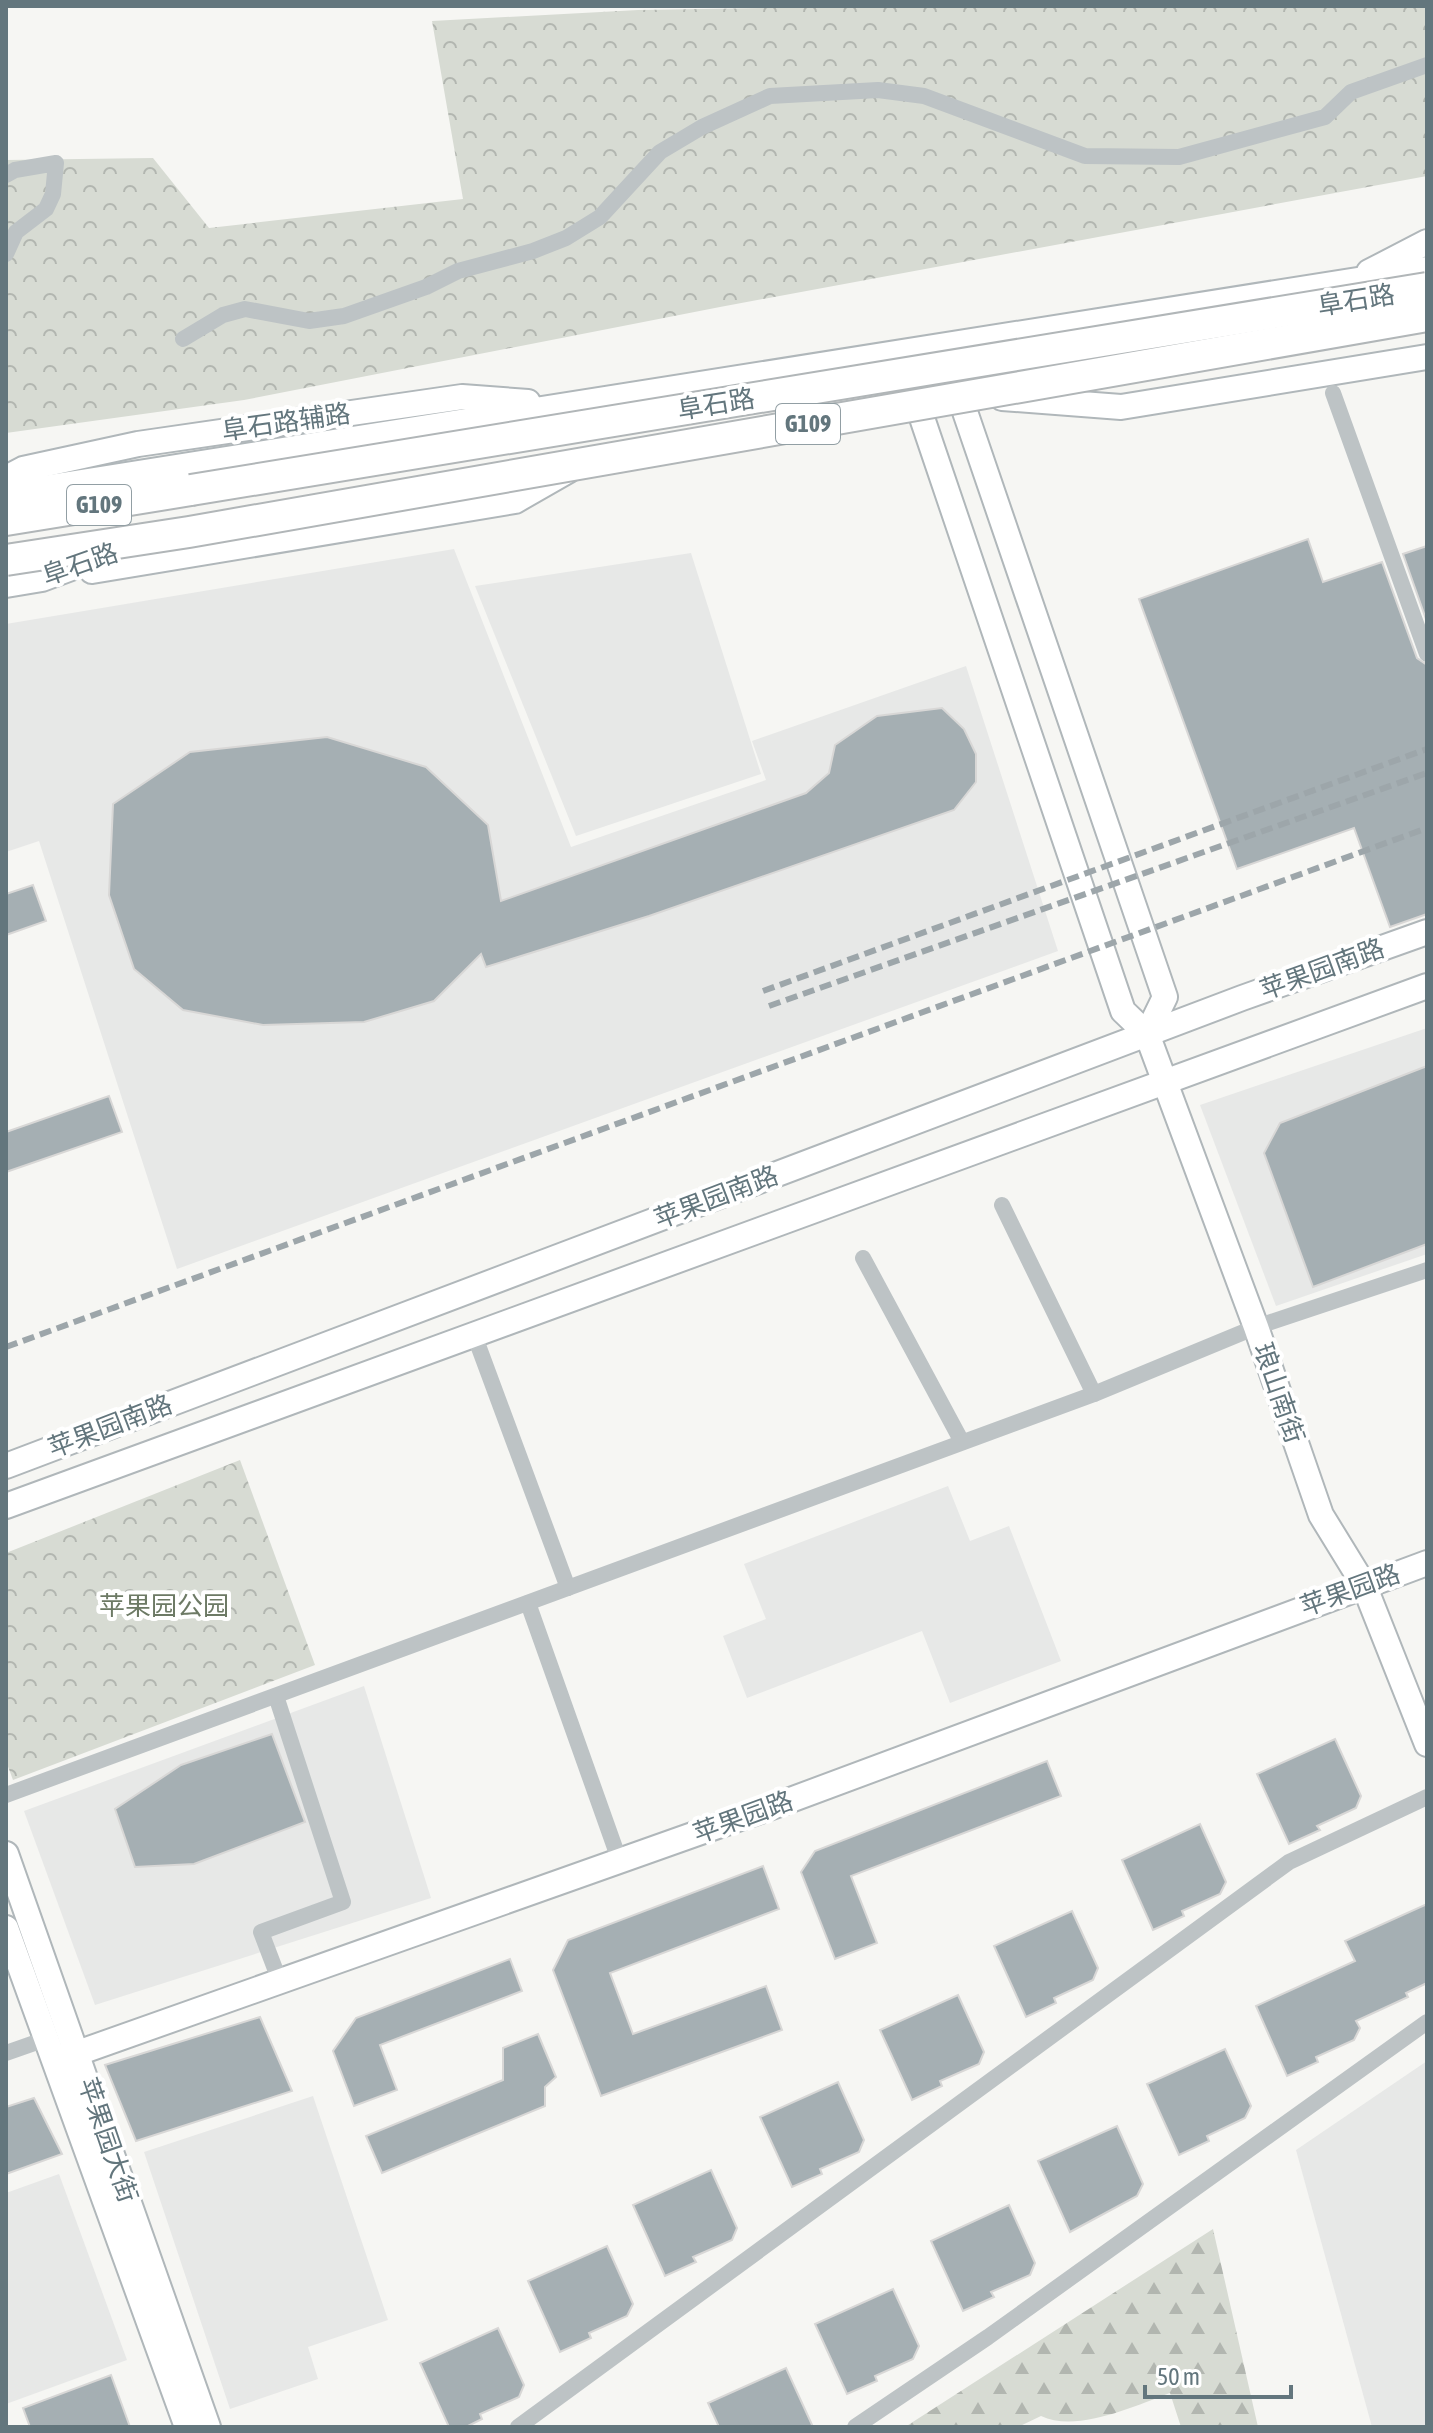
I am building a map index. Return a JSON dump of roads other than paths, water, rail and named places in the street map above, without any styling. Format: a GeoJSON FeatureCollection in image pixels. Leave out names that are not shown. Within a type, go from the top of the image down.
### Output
{"type":"FeatureCollection","features":[{"type":"Feature","properties":{"kind":"highway","name":"阜石路"},"geometry":{"type":"LineString","coordinates":[[6,520],[1427,288]]}},
{"type":"Feature","properties":{"kind":"highway","name":"阜石路"},"geometry":{"type":"LineString","coordinates":[[6,560],[189,532],[1427,316]]}},
{"type":"Feature","properties":{"kind":"main road"},"geometry":{"type":"LineString","coordinates":[[1350,281],[1427,242]]}},
{"type":"Feature","properties":{"kind":"main road","name":"阜石路"},"geometry":{"type":"LineString","coordinates":[[6,494],[1427,269]]}},
{"type":"Feature","properties":{"kind":"main road","name":"阜石路"},"geometry":{"type":"LineString","coordinates":[[6,585],[42,579],[207,517],[595,456],[1002,398],[1427,328]]}},
{"type":"Feature","properties":{"kind":"main road","name":"阜石路"},"geometry":{"type":"LineString","coordinates":[[1002,398],[1121,407],[1427,357]]}},
{"type":"Feature","properties":{"kind":"main road","name":"阜石路辅路"},"geometry":{"type":"LineString","coordinates":[[6,478],[23,469],[138,444],[462,397],[570,405]]}},
{"type":"Feature","properties":{"kind":"main road"},"geometry":{"type":"LineString","coordinates":[[919,409],[1123,1011],[1147,1034],[1165,997],[962,403]]}},
{"type":"Feature","properties":{"kind":"main road"},"geometry":{"type":"LineString","coordinates":[[42,579],[515,501],[595,456]]}},
{"type":"Feature","properties":{"kind":"main road","name":"苹果园南路"},"geometry":{"type":"LineString","coordinates":[[6,1466],[1147,1034],[1427,932]]}},
{"type":"Feature","properties":{"kind":"main road","name":"苹果园南路"},"geometry":{"type":"LineString","coordinates":[[6,1506],[475,1337],[1427,986]]}},
{"type":"Feature","properties":{"kind":"main road","name":"琅山南街"},"geometry":{"type":"LineString","coordinates":[[1147,1034],[1256,1327],[1321,1515],[1364,1585],[1427,1744]]}},
{"type":"Feature","properties":{"kind":"main road","name":"苹果园路"},"geometry":{"type":"LineString","coordinates":[[60,2051],[280,1982],[620,1862],[1427,1563]]}},
{"type":"Feature","properties":{"kind":"main road","name":"苹果园大街"},"geometry":{"type":"LineString","coordinates":[[6,1854],[60,2051],[187,2427]]}},
{"type":"Feature","properties":{"kind":"main road","name":"苹果园大街"},"geometry":{"type":"LineString","coordinates":[[6,1928],[60,2051],[208,2427]]}},
{"type":"Feature","properties":{"kind":"street"},"geometry":{"type":"LineString","coordinates":[[183,339],[223,315],[245,309],[309,321],[344,316],[426,287],[458,271],[533,251],[566,238],[600,217],[660,152],[702,127],[770,96],[878,90],[924,96],[1085,156],[1179,157],[1325,117],[1351,92],[1427,65]]}},
{"type":"Feature","properties":{"kind":"street"},"geometry":{"type":"LineString","coordinates":[[6,175],[15,170],[56,163],[53,194],[46,209],[16,232],[6,254]]}},
{"type":"Feature","properties":{"kind":"street"},"geometry":{"type":"LineString","coordinates":[[1333,393],[1427,654]]}},
{"type":"Feature","properties":{"kind":"street"},"geometry":{"type":"LineString","coordinates":[[1002,1205],[1094,1394]]}},
{"type":"Feature","properties":{"kind":"street"},"geometry":{"type":"LineString","coordinates":[[863,1258],[962,1442]]}},
{"type":"Feature","properties":{"kind":"street"},"geometry":{"type":"LineString","coordinates":[[6,1795],[1094,1394],[1256,1327],[1427,1270]]}},
{"type":"Feature","properties":{"kind":"street"},"geometry":{"type":"LineString","coordinates":[[475,1337],[568,1588]]}},
{"type":"Feature","properties":{"kind":"street"},"geometry":{"type":"LineString","coordinates":[[528,1603],[620,1862]]}},
{"type":"Feature","properties":{"kind":"street"},"geometry":{"type":"LineString","coordinates":[[276,1696],[343,1902],[261,1932],[280,1982]]}},
{"type":"Feature","properties":{"kind":"street"},"geometry":{"type":"LineString","coordinates":[[518,2427],[1289,1862],[1427,1797]]}},
{"type":"Feature","properties":{"kind":"street"},"geometry":{"type":"LineString","coordinates":[[855,2427],[988,2337],[1427,2022]]}},
{"type":"Feature","properties":{"kind":"street"},"geometry":{"type":"LineString","coordinates":[[6,2053],[60,2051]]}},
{"type":"Feature","properties":{"kind":"railway"},"geometry":{"type":"LineString","coordinates":[[763,991],[1427,749]]}},
{"type":"Feature","properties":{"kind":"railway"},"geometry":{"type":"LineString","coordinates":[[769,1006],[1427,773]]}},
{"type":"Feature","properties":{"kind":"railway"},"geometry":{"type":"LineString","coordinates":[[6,1347],[1427,828]]}},
{"type":"Feature","properties":{"kind":"park label","name":"苹果园公园"},"geometry":{"type":"Point","coordinates":[164,1606]}}]}
